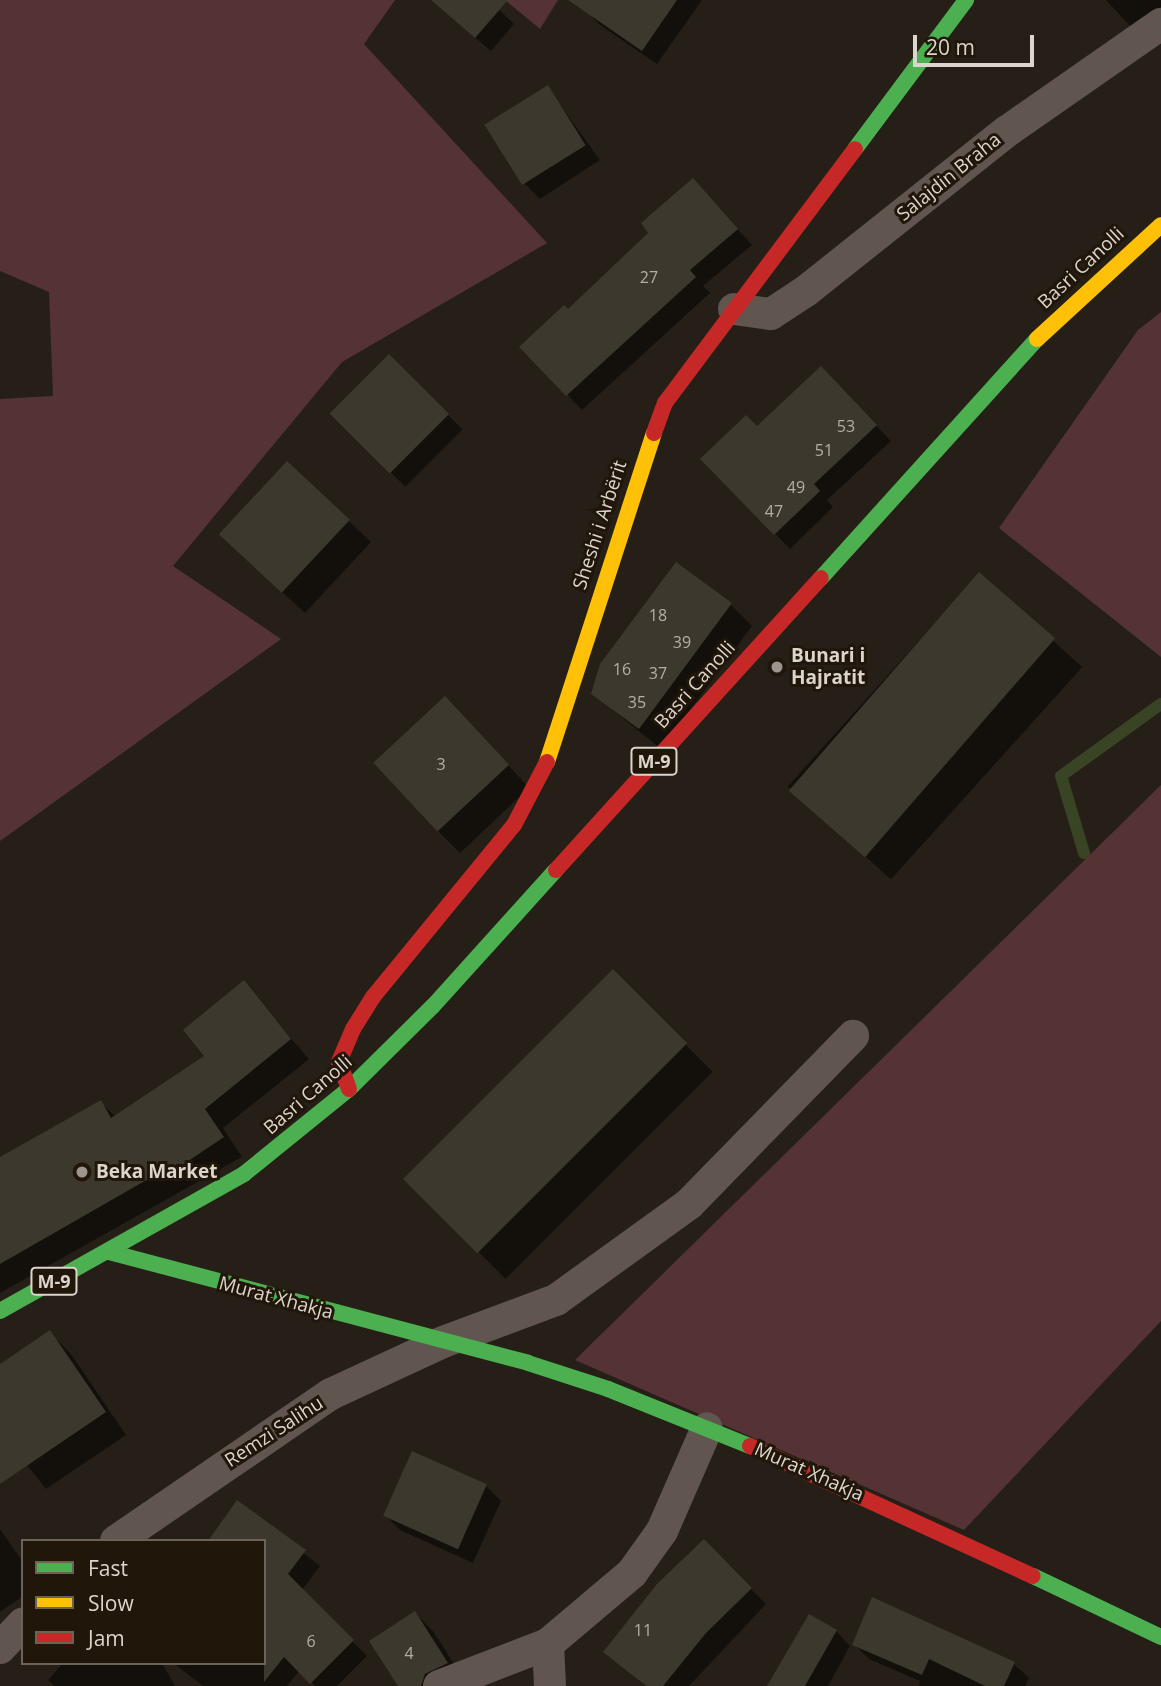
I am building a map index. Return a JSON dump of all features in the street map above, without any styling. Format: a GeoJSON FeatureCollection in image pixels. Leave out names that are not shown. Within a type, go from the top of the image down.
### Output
{"type":"FeatureCollection","features":[{"type":"Feature","properties":{"kind":"street","name":"Sheshi i Arbërit"},"geometry":{"type":"LineString","coordinates":[[349,1089],[339,1062],[353,1029],[373,997],[514,825],[545,768],[635,481],[665,403],[966,0]]}},
{"type":"Feature","properties":{"kind":"street","name":"Salajdin Braha"},"geometry":{"type":"LineString","coordinates":[[734,309],[771,314],[806,291],[1006,132],[1161,24]]}},
{"type":"Feature","properties":{"kind":"street","name":"Basri Canolli"},"geometry":{"type":"LineString","coordinates":[[109,1252],[244,1174],[349,1089],[449,989],[1058,316],[1161,225]]}},
{"type":"Feature","properties":{"kind":"street"},"geometry":{"type":"LineString","coordinates":[[443,1342],[556,1300],[689,1205],[853,1037]]}},
{"type":"Feature","properties":{"kind":"street","name":"Murat Xhakja"},"geometry":{"type":"LineString","coordinates":[[109,1252],[608,1389],[707,1428],[1161,1637]]}},
{"type":"Feature","properties":{"kind":"street","name":"M-9"},"geometry":{"type":"LineString","coordinates":[[0,1311],[109,1252]]}},
{"type":"Feature","properties":{"kind":"street","name":"Remzi Salihu"},"geometry":{"type":"LineString","coordinates":[[119,1539],[331,1394],[443,1342]]}},
{"type":"Feature","properties":{"kind":"street"},"geometry":{"type":"LineString","coordinates":[[439,1686],[548,1644],[632,1573],[662,1531],[707,1428]]}},
{"type":"Feature","properties":{"kind":"street"},"geometry":{"type":"LineString","coordinates":[[0,1648],[21,1625]]}},
{"type":"Feature","properties":{"kind":"street"},"geometry":{"type":"LineString","coordinates":[[548,1644],[550,1686]]}},
{"type":"Feature","properties":{"kind":"shaded area"},"geometry":{"type":"Polygon","coordinates":[[[0,0],[395,0],[364,44],[547,243],[342,362],[173,566],[281,639],[0,841],[0,399],[53,396],[49,292],[0,271],[0,0]]]}},
{"type":"Feature","properties":{"kind":"shaded area"},"geometry":{"type":"Polygon","coordinates":[[[505,0],[558,0],[540,29],[505,0]]]}},
{"type":"Feature","properties":{"kind":"shaded area"},"geometry":{"type":"Polygon","coordinates":[[[1161,312],[1161,657],[999,528],[1138,330],[1161,312]]]}},
{"type":"Feature","properties":{"kind":"shaded area"},"geometry":{"type":"Polygon","coordinates":[[[1161,785],[1161,1321],[964,1530],[575,1360],[1161,785]]]}},
{"type":"Feature","properties":{"kind":"building"},"geometry":{"type":"Polygon","coordinates":[[[431,0],[508,0],[475,38],[431,0]]]}},
{"type":"Feature","properties":{"kind":"building"},"geometry":{"type":"Polygon","coordinates":[[[568,0],[677,0],[642,51],[568,0]]]}},
{"type":"Feature","properties":{"kind":"building"},"geometry":{"type":"Polygon","coordinates":[[[548,85],[586,145],[522,185],[484,125],[548,85]]]}},
{"type":"Feature","properties":{"kind":"building"},"geometry":{"type":"Polygon","coordinates":[[[693,178],[738,229],[690,270],[696,277],[566,396],[519,347],[564,305],[568,309],[648,233],[641,223],[693,178]]]}},
{"type":"Feature","properties":{"kind":"building"},"geometry":{"type":"Polygon","coordinates":[[[389,354],[449,414],[390,474],[330,413],[389,354]]]}},
{"type":"Feature","properties":{"kind":"building"},"geometry":{"type":"Polygon","coordinates":[[[821,366],[877,425],[814,484],[820,491],[774,535],[700,459],[746,415],[757,426],[821,366]]]}},
{"type":"Feature","properties":{"kind":"building"},"geometry":{"type":"Polygon","coordinates":[[[287,461],[350,520],[282,593],[219,534],[287,461]]]}},
{"type":"Feature","properties":{"kind":"building"},"geometry":{"type":"Polygon","coordinates":[[[676,562],[732,603],[639,729],[591,694],[600,664],[676,562]]]}},
{"type":"Feature","properties":{"kind":"building"},"geometry":{"type":"Polygon","coordinates":[[[979,572],[1055,638],[865,857],[789,791],[979,572]]]}},
{"type":"Feature","properties":{"kind":"building"},"geometry":{"type":"Polygon","coordinates":[[[445,696],[509,765],[437,832],[373,763],[445,696]]]}},
{"type":"Feature","properties":{"kind":"building"},"geometry":{"type":"Polygon","coordinates":[[[613,969],[687,1043],[477,1253],[403,1179],[613,969]]]}},
{"type":"Feature","properties":{"kind":"building"},"geometry":{"type":"Polygon","coordinates":[[[244,980],[291,1039],[205,1109],[224,1137],[160,1180],[157,1174],[0,1264],[0,1157],[101,1100],[111,1118],[204,1056],[183,1030],[244,980]]]}},
{"type":"Feature","properties":{"kind":"building"},"geometry":{"type":"Polygon","coordinates":[[[50,1330],[106,1412],[0,1484],[0,1364],[50,1330]]]}},
{"type":"Feature","properties":{"kind":"building"},"geometry":{"type":"Polygon","coordinates":[[[412,1451],[487,1484],[458,1549],[383,1516],[412,1451]]]}},
{"type":"Feature","properties":{"kind":"building"},"geometry":{"type":"Polygon","coordinates":[[[237,1500],[306,1550],[288,1574],[354,1640],[310,1684],[284,1657],[264,1682],[266,1539],[209,1539],[237,1500]]]}},
{"type":"Feature","properties":{"kind":"building"},"geometry":{"type":"Polygon","coordinates":[[[704,1539],[752,1588],[706,1633],[663,1686],[646,1686],[603,1652],[657,1584],[704,1539]]]}},
{"type":"Feature","properties":{"kind":"building"},"geometry":{"type":"Polygon","coordinates":[[[872,1597],[1015,1662],[1004,1686],[985,1686],[929,1659],[922,1675],[852,1645],[872,1597]]]}},
{"type":"Feature","properties":{"kind":"building"},"geometry":{"type":"Polygon","coordinates":[[[415,1611],[448,1663],[425,1674],[421,1686],[398,1686],[369,1641],[415,1611]]]}},
{"type":"Feature","properties":{"kind":"building"},"geometry":{"type":"Polygon","coordinates":[[[809,1614],[837,1630],[805,1686],[767,1686],[809,1614]]]}},
{"type":"Feature","properties":{"kind":"waterway"},"geometry":{"type":"LineString","coordinates":[[1084,853],[1061,776],[1161,704]]}},
{"type":"Feature","properties":{"kind":"traffic: fast"},"geometry":{"type":"LineString","coordinates":[[855,149],[966,0]]}},
{"type":"Feature","properties":{"kind":"traffic: fast"},"geometry":{"type":"LineString","coordinates":[[821,578],[1037,339]]}},
{"type":"Feature","properties":{"kind":"traffic: fast"},"geometry":{"type":"LineString","coordinates":[[0,1311],[244,1174],[349,1089],[433,1006],[556,870]]}},
{"type":"Feature","properties":{"kind":"traffic: fast"},"geometry":{"type":"LineString","coordinates":[[109,1252],[528,1363],[608,1389],[750,1446]]}},
{"type":"Feature","properties":{"kind":"traffic: fast"},"geometry":{"type":"LineString","coordinates":[[1033,1576],[1161,1637]]}},
{"type":"Feature","properties":{"kind":"traffic: slow"},"geometry":{"type":"LineString","coordinates":[[1037,339],[1161,225]]}},
{"type":"Feature","properties":{"kind":"traffic: slow"},"geometry":{"type":"LineString","coordinates":[[547,762],[654,433]]}},
{"type":"Feature","properties":{"kind":"traffic: jam"},"geometry":{"type":"LineString","coordinates":[[654,433],[665,403],[855,149]]}},
{"type":"Feature","properties":{"kind":"traffic: jam"},"geometry":{"type":"LineString","coordinates":[[556,870],[821,578]]}},
{"type":"Feature","properties":{"kind":"traffic: jam"},"geometry":{"type":"LineString","coordinates":[[349,1089],[339,1062],[353,1029],[373,997],[514,825],[547,762]]}},
{"type":"Feature","properties":{"kind":"traffic: jam"},"geometry":{"type":"LineString","coordinates":[[750,1446],[1033,1576]]}},
{"type":"Feature","properties":{"kind":"place","name":"Bunari i Hajratit"},"geometry":{"type":"Point","coordinates":[777,667]}},
{"type":"Feature","properties":{"kind":"place","name":"Beka Market"},"geometry":{"type":"Point","coordinates":[82,1172]}}]}
